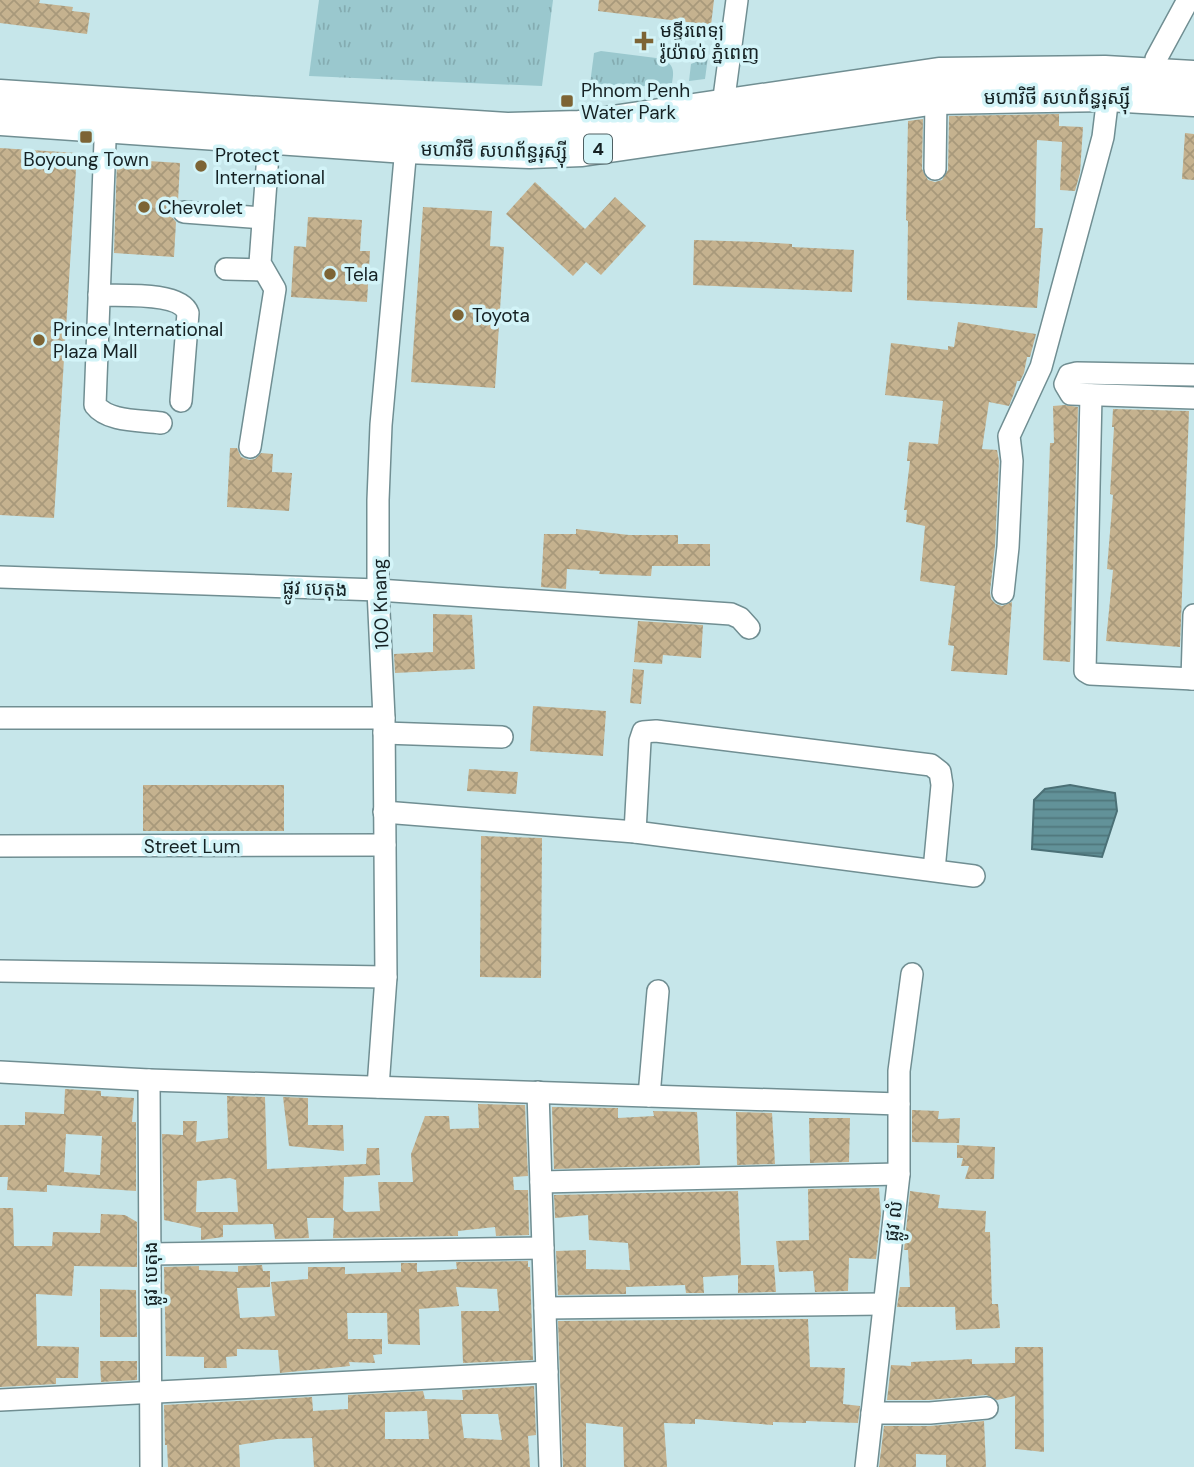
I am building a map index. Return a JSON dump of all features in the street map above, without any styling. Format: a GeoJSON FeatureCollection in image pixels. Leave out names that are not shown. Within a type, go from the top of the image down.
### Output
{"type":"FeatureCollection","features":[{"type":"Feature","properties":{"kind":"highway","name":"មហាវិថី សហព័ន្ធរុស្ស៊ី"},"geometry":{"type":"LineString","coordinates":[[407,135],[579,126],[939,73],[1105,71],[1194,76]]}},
{"type":"Feature","properties":{"kind":"highway","name":"មហាវិថី សហព័ន្ធរុស្ស៊ី"},"geometry":{"type":"LineString","coordinates":[[0,95],[106,115]]}},
{"type":"Feature","properties":{"kind":"highway","name":"មហាវិថី សហព័ន្ធរុស្ស៊ី"},"geometry":{"type":"LineString","coordinates":[[0,120],[106,115],[407,135],[530,153],[582,151],[936,99],[1108,96],[1194,102]]}},
{"type":"Feature","properties":{"kind":"street"},"geometry":{"type":"LineString","coordinates":[[723,105],[737,0]]}},
{"type":"Feature","properties":{"kind":"street"},"geometry":{"type":"LineString","coordinates":[[1155,72],[1156,58],[1188,0]]}},
{"type":"Feature","properties":{"kind":"street"},"geometry":{"type":"LineString","coordinates":[[1003,593],[1012,461],[1009,436],[1041,367],[1103,137],[1108,96]]}},
{"type":"Feature","properties":{"kind":"street"},"geometry":{"type":"LineString","coordinates":[[935,169],[936,99]]}},
{"type":"Feature","properties":{"kind":"street"},"geometry":{"type":"LineString","coordinates":[[106,115],[95,405],[101,413],[110,416],[161,423]]}},
{"type":"Feature","properties":{"kind":"street"},"geometry":{"type":"LineString","coordinates":[[250,447],[275,289],[260,263],[263,218],[277,126]]}},
{"type":"Feature","properties":{"kind":"street","name":"100 Knang"},"geometry":{"type":"LineString","coordinates":[[378,1087],[386,977],[384,726],[378,590],[381,425],[407,135]]}},
{"type":"Feature","properties":{"kind":"street"},"geometry":{"type":"LineString","coordinates":[[184,212],[263,218]]}},
{"type":"Feature","properties":{"kind":"street"},"geometry":{"type":"LineString","coordinates":[[226,269],[263,270]]}},
{"type":"Feature","properties":{"kind":"street"},"geometry":{"type":"LineString","coordinates":[[99,295],[165,299],[185,306],[188,313],[181,401]]}},
{"type":"Feature","properties":{"kind":"street"},"geometry":{"type":"LineString","coordinates":[[1194,375],[1077,373],[1067,378],[1065,384],[1071,394],[1194,398]]}},
{"type":"Feature","properties":{"kind":"street"},"geometry":{"type":"LineString","coordinates":[[1091,395],[1085,671],[1090,674],[1193,679],[1194,615]]}},
{"type":"Feature","properties":{"kind":"street","name":"ផ្លូវ បេតុង"},"geometry":{"type":"LineString","coordinates":[[0,577],[378,590],[731,614],[740,618],[749,628]]}},
{"type":"Feature","properties":{"kind":"street"},"geometry":{"type":"LineString","coordinates":[[0,718],[384,726],[502,737]]}},
{"type":"Feature","properties":{"kind":"street"},"geometry":{"type":"LineString","coordinates":[[635,832],[640,741],[643,732],[656,731],[850,754],[931,765],[940,772],[942,785],[934,870]]}},
{"type":"Feature","properties":{"kind":"street"},"geometry":{"type":"LineString","coordinates":[[384,812],[635,832],[974,876]]}},
{"type":"Feature","properties":{"kind":"street","name":"Street Lum"},"geometry":{"type":"LineString","coordinates":[[0,846],[385,845]]}},
{"type":"Feature","properties":{"kind":"street"},"geometry":{"type":"LineString","coordinates":[[0,971],[386,977]]}},
{"type":"Feature","properties":{"kind":"street","name":"ផ្លូវ លំ"},"geometry":{"type":"LineString","coordinates":[[866,1467],[899,1174],[899,1071],[912,974]]}},
{"type":"Feature","properties":{"kind":"street"},"geometry":{"type":"LineString","coordinates":[[649,1096],[658,991]]}},
{"type":"Feature","properties":{"kind":"street"},"geometry":{"type":"LineString","coordinates":[[0,1072],[149,1080],[898,1104]]}},
{"type":"Feature","properties":{"kind":"street","name":"ផ្លូវ បេតុង"},"geometry":{"type":"LineString","coordinates":[[149,1080],[151,1467]]}},
{"type":"Feature","properties":{"kind":"street"},"geometry":{"type":"LineString","coordinates":[[538,1092],[550,1467]]}},
{"type":"Feature","properties":{"kind":"street"},"geometry":{"type":"LineString","coordinates":[[541,1182],[899,1174]]}},
{"type":"Feature","properties":{"kind":"street"},"geometry":{"type":"LineString","coordinates":[[150,1254],[543,1248]]}},
{"type":"Feature","properties":{"kind":"street"},"geometry":{"type":"LineString","coordinates":[[545,1308],[883,1304]]}},
{"type":"Feature","properties":{"kind":"street"},"geometry":{"type":"LineString","coordinates":[[0,1400],[547,1372]]}},
{"type":"Feature","properties":{"kind":"street"},"geometry":{"type":"LineString","coordinates":[[872,1413],[930,1413],[987,1408]]}},
{"type":"Feature","properties":{"kind":"green space"},"geometry":{"type":"Polygon","coordinates":[[[319,0],[553,0],[542,86],[309,76],[319,0]]]}},
{"type":"Feature","properties":{"kind":"green space"},"geometry":{"type":"Polygon","coordinates":[[[601,51],[664,59],[673,69],[672,83],[589,92],[594,53],[601,51]]]}},
{"type":"Feature","properties":{"kind":"green space"},"geometry":{"type":"Polygon","coordinates":[[[708,57],[705,79],[689,81],[691,64],[708,57]]]}},
{"type":"Feature","properties":{"kind":"shaded area"},"geometry":{"type":"Polygon","coordinates":[[[1070,785],[1115,793],[1117,811],[1102,857],[1032,849],[1034,800],[1045,789],[1070,785]]]}},
{"type":"Feature","properties":{"kind":"building"},"geometry":{"type":"Polygon","coordinates":[[[0,0],[40,0],[39,3],[73,7],[72,11],[90,13],[87,34],[0,23],[0,0]]]}},
{"type":"Feature","properties":{"kind":"building"},"geometry":{"type":"Polygon","coordinates":[[[599,0],[714,0],[711,25],[598,11],[599,0]]]}},
{"type":"Feature","properties":{"kind":"building"},"geometry":{"type":"Polygon","coordinates":[[[1059,114],[1059,126],[1083,127],[1080,173],[1075,191],[1060,190],[1062,142],[1037,140],[1035,228],[1043,228],[1037,308],[907,300],[908,121],[923,119],[922,169],[928,180],[935,182],[942,180],[948,170],[949,116],[1059,114]]]}},
{"type":"Feature","properties":{"kind":"building"},"geometry":{"type":"Polygon","coordinates":[[[1185,133],[1194,134],[1194,180],[1182,179],[1185,133]]]}},
{"type":"Feature","properties":{"kind":"building","name":"Prince International Plaza Mall"},"geometry":{"type":"Polygon","coordinates":[[[0,148],[77,153],[54,518],[0,515],[0,148]]]}},
{"type":"Feature","properties":{"kind":"building"},"geometry":{"type":"Polygon","coordinates":[[[117,159],[180,163],[178,201],[171,210],[176,222],[174,257],[114,253],[117,159]]]}},
{"type":"Feature","properties":{"kind":"building"},"geometry":{"type":"Polygon","coordinates":[[[535,182],[585,229],[615,197],[646,226],[601,275],[586,262],[573,276],[506,214],[535,182]]]}},
{"type":"Feature","properties":{"kind":"building","name":"Toyota"},"geometry":{"type":"Polygon","coordinates":[[[423,207],[492,211],[490,246],[504,247],[495,388],[411,382],[423,207]]]}},
{"type":"Feature","properties":{"kind":"building","name":"Tela"},"geometry":{"type":"Polygon","coordinates":[[[308,217],[362,220],[360,251],[370,251],[367,302],[291,297],[294,246],[306,247],[308,217]]]}},
{"type":"Feature","properties":{"kind":"building"},"geometry":{"type":"Polygon","coordinates":[[[694,240],[792,244],[792,247],[854,250],[852,292],[693,285],[694,240]]]}},
{"type":"Feature","properties":{"kind":"building"},"geometry":{"type":"Polygon","coordinates":[[[958,322],[1036,334],[1024,373],[1020,381],[1017,381],[1009,406],[989,402],[982,449],[997,450],[999,461],[990,592],[991,599],[996,604],[1002,606],[1012,602],[1007,675],[951,671],[954,646],[948,645],[955,586],[920,581],[925,526],[906,522],[907,510],[904,510],[910,461],[907,461],[909,442],[938,444],[943,401],[885,395],[891,343],[948,350],[948,346],[954,347],[958,322]]]}},
{"type":"Feature","properties":{"kind":"building"},"geometry":{"type":"Polygon","coordinates":[[[1053,406],[1078,407],[1070,662],[1043,660],[1050,443],[1054,443],[1053,406]]]}},
{"type":"Feature","properties":{"kind":"building"},"geometry":{"type":"Polygon","coordinates":[[[1113,409],[1189,411],[1180,647],[1106,641],[1113,570],[1107,569],[1113,495],[1110,494],[1113,409]]]}},
{"type":"Feature","properties":{"kind":"building"},"geometry":{"type":"Polygon","coordinates":[[[230,448],[237,448],[241,457],[249,460],[255,459],[261,453],[273,454],[272,472],[292,473],[289,511],[227,507],[230,448]]]}},
{"type":"Feature","properties":{"kind":"building"},"geometry":{"type":"Polygon","coordinates":[[[576,529],[629,535],[678,535],[678,544],[710,544],[710,566],[652,566],[651,576],[599,574],[600,571],[567,569],[566,589],[541,587],[544,534],[576,534],[576,529]]]}},
{"type":"Feature","properties":{"kind":"building"},"geometry":{"type":"Polygon","coordinates":[[[433,614],[472,615],[475,669],[395,673],[394,654],[433,652],[433,614]]]}},
{"type":"Feature","properties":{"kind":"building"},"geometry":{"type":"Polygon","coordinates":[[[638,621],[703,625],[701,658],[663,655],[662,664],[634,662],[638,621]]]}},
{"type":"Feature","properties":{"kind":"building"},"geometry":{"type":"Polygon","coordinates":[[[633,669],[644,670],[641,704],[630,703],[633,669]]]}},
{"type":"Feature","properties":{"kind":"building"},"geometry":{"type":"Polygon","coordinates":[[[533,706],[606,711],[603,756],[530,751],[533,706]]]}},
{"type":"Feature","properties":{"kind":"building"},"geometry":{"type":"Polygon","coordinates":[[[469,769],[518,772],[516,794],[467,791],[469,769]]]}},
{"type":"Feature","properties":{"kind":"building"},"geometry":{"type":"Polygon","coordinates":[[[143,785],[284,785],[284,831],[143,831],[143,785]]]}},
{"type":"Feature","properties":{"kind":"building"},"geometry":{"type":"Polygon","coordinates":[[[481,836],[542,838],[541,978],[480,977],[481,836]]]}},
{"type":"Feature","properties":{"kind":"building"},"geometry":{"type":"Polygon","coordinates":[[[65,1089],[101,1091],[101,1096],[134,1098],[132,1122],[136,1122],[136,1191],[47,1185],[47,1192],[7,1190],[8,1177],[0,1177],[0,1125],[25,1125],[25,1112],[64,1114],[65,1089]],[[66,1134],[64,1172],[100,1175],[102,1136],[66,1134]]]}},
{"type":"Feature","properties":{"kind":"building"},"geometry":{"type":"Polygon","coordinates":[[[227,1096],[265,1097],[267,1169],[366,1164],[367,1148],[379,1148],[380,1175],[344,1177],[343,1210],[380,1211],[378,1182],[413,1182],[411,1154],[425,1116],[449,1116],[450,1129],[479,1128],[478,1104],[525,1105],[528,1176],[513,1177],[514,1190],[528,1190],[529,1235],[496,1236],[495,1227],[458,1231],[458,1236],[333,1238],[334,1218],[307,1218],[309,1238],[275,1239],[273,1224],[223,1225],[223,1237],[201,1240],[201,1228],[164,1220],[162,1134],[183,1135],[183,1121],[197,1121],[196,1142],[228,1138],[227,1096]],[[230,1178],[197,1181],[196,1212],[238,1212],[236,1180],[230,1178]]]}},
{"type":"Feature","properties":{"kind":"building"},"geometry":{"type":"Polygon","coordinates":[[[283,1097],[308,1098],[308,1125],[343,1125],[344,1151],[289,1146],[283,1097]]]}},
{"type":"Feature","properties":{"kind":"building"},"geometry":{"type":"Polygon","coordinates":[[[552,1107],[618,1108],[618,1118],[654,1116],[653,1111],[697,1112],[700,1165],[554,1169],[552,1107]]]}},
{"type":"Feature","properties":{"kind":"building"},"geometry":{"type":"Polygon","coordinates":[[[912,1110],[939,1111],[938,1119],[960,1118],[959,1143],[912,1142],[912,1110]]]}},
{"type":"Feature","properties":{"kind":"building"},"geometry":{"type":"Polygon","coordinates":[[[736,1112],[772,1113],[775,1164],[737,1165],[736,1112]]]}},
{"type":"Feature","properties":{"kind":"building"},"geometry":{"type":"Polygon","coordinates":[[[809,1118],[850,1118],[849,1162],[810,1163],[809,1118]]]}},
{"type":"Feature","properties":{"kind":"building"},"geometry":{"type":"Polygon","coordinates":[[[957,1145],[995,1147],[994,1179],[965,1179],[969,1166],[961,1166],[963,1158],[957,1158],[957,1145]]]}},
{"type":"Feature","properties":{"kind":"building"},"geometry":{"type":"Polygon","coordinates":[[[879,1188],[881,1214],[876,1259],[849,1258],[848,1291],[815,1292],[813,1271],[779,1272],[776,1241],[809,1240],[808,1189],[879,1188]]]}},
{"type":"Feature","properties":{"kind":"building"},"geometry":{"type":"Polygon","coordinates":[[[738,1191],[741,1265],[774,1265],[776,1292],[738,1293],[738,1275],[703,1277],[704,1293],[686,1293],[685,1285],[626,1287],[626,1294],[558,1295],[556,1251],[586,1250],[586,1269],[630,1270],[628,1243],[589,1240],[588,1215],[555,1218],[554,1195],[738,1191]]]}},
{"type":"Feature","properties":{"kind":"building"},"geometry":{"type":"Polygon","coordinates":[[[910,1191],[940,1195],[938,1208],[986,1211],[985,1232],[990,1232],[992,1304],[998,1304],[1000,1328],[956,1330],[955,1307],[897,1307],[900,1287],[910,1287],[908,1250],[904,1250],[910,1191]]]}},
{"type":"Feature","properties":{"kind":"building"},"geometry":{"type":"Polygon","coordinates":[[[0,1208],[13,1208],[14,1246],[52,1246],[53,1232],[100,1233],[101,1214],[125,1215],[137,1222],[137,1267],[74,1266],[72,1296],[36,1294],[37,1346],[79,1347],[78,1378],[56,1378],[56,1384],[0,1387],[0,1208]]]}},
{"type":"Feature","properties":{"kind":"building"},"geometry":{"type":"Polygon","coordinates":[[[528,1261],[533,1360],[463,1363],[461,1311],[499,1311],[497,1289],[456,1287],[459,1306],[419,1309],[420,1345],[388,1344],[387,1313],[347,1313],[348,1339],[382,1339],[382,1354],[373,1355],[375,1363],[349,1362],[350,1366],[280,1373],[278,1350],[237,1349],[237,1356],[226,1357],[227,1368],[204,1368],[204,1357],[166,1356],[164,1267],[199,1266],[199,1270],[238,1272],[238,1266],[262,1265],[263,1271],[270,1271],[270,1287],[237,1288],[240,1318],[275,1316],[271,1282],[308,1279],[308,1267],[345,1267],[345,1274],[401,1272],[401,1263],[417,1263],[417,1272],[457,1269],[456,1262],[528,1261]]]}},
{"type":"Feature","properties":{"kind":"building"},"geometry":{"type":"Polygon","coordinates":[[[100,1289],[136,1290],[137,1337],[100,1337],[100,1289]]]}},
{"type":"Feature","properties":{"kind":"building"},"geometry":{"type":"Polygon","coordinates":[[[808,1319],[810,1367],[845,1368],[843,1404],[860,1406],[858,1423],[806,1421],[773,1422],[773,1425],[695,1419],[695,1424],[664,1423],[667,1467],[624,1467],[623,1427],[586,1423],[586,1467],[563,1467],[558,1321],[808,1319]]]}},
{"type":"Feature","properties":{"kind":"building"},"geometry":{"type":"Polygon","coordinates":[[[1015,1347],[1043,1347],[1044,1452],[1015,1449],[1015,1396],[997,1400],[986,1395],[929,1400],[887,1400],[891,1365],[911,1366],[911,1362],[972,1359],[972,1364],[1015,1363],[1015,1347]]]}},
{"type":"Feature","properties":{"kind":"building"},"geometry":{"type":"Polygon","coordinates":[[[100,1361],[137,1361],[137,1380],[101,1382],[100,1361]]]}},
{"type":"Feature","properties":{"kind":"building"},"geometry":{"type":"Polygon","coordinates":[[[534,1386],[536,1435],[528,1436],[530,1467],[314,1467],[312,1438],[277,1439],[239,1445],[240,1467],[168,1467],[164,1405],[312,1397],[313,1411],[348,1409],[348,1395],[423,1391],[425,1399],[463,1400],[462,1390],[534,1386]],[[427,1411],[385,1412],[385,1439],[429,1439],[427,1411]],[[461,1414],[464,1438],[502,1440],[498,1414],[461,1414]]]}},
{"type":"Feature","properties":{"kind":"building"},"geometry":{"type":"Polygon","coordinates":[[[984,1421],[986,1467],[946,1467],[946,1455],[916,1454],[916,1467],[879,1467],[884,1426],[930,1426],[984,1421]]]}},
{"type":"Feature","properties":{"kind":"place","name":"មន្ទីរពេទ្យ រ៉ូយ៉ាល់ ភ្នំពេញ"},"geometry":{"type":"Point","coordinates":[644,41]}},
{"type":"Feature","properties":{"kind":"place","name":"Phnom Penh Water Park"},"geometry":{"type":"Point","coordinates":[567,101]}},
{"type":"Feature","properties":{"kind":"place","name":"Boyoung Town"},"geometry":{"type":"Point","coordinates":[86,137]}},
{"type":"Feature","properties":{"kind":"place","name":"Protect International"},"geometry":{"type":"Point","coordinates":[201,166]}},
{"type":"Feature","properties":{"kind":"place","name":"Chevrolet"},"geometry":{"type":"Point","coordinates":[144,207]}},
{"type":"Feature","properties":{"kind":"place","name":"Tela"},"geometry":{"type":"Point","coordinates":[330,274]}},
{"type":"Feature","properties":{"kind":"place","name":"Toyota"},"geometry":{"type":"Point","coordinates":[458,315]}},
{"type":"Feature","properties":{"kind":"place","name":"Prince International Plaza Mall"},"geometry":{"type":"Point","coordinates":[39,340]}}]}
